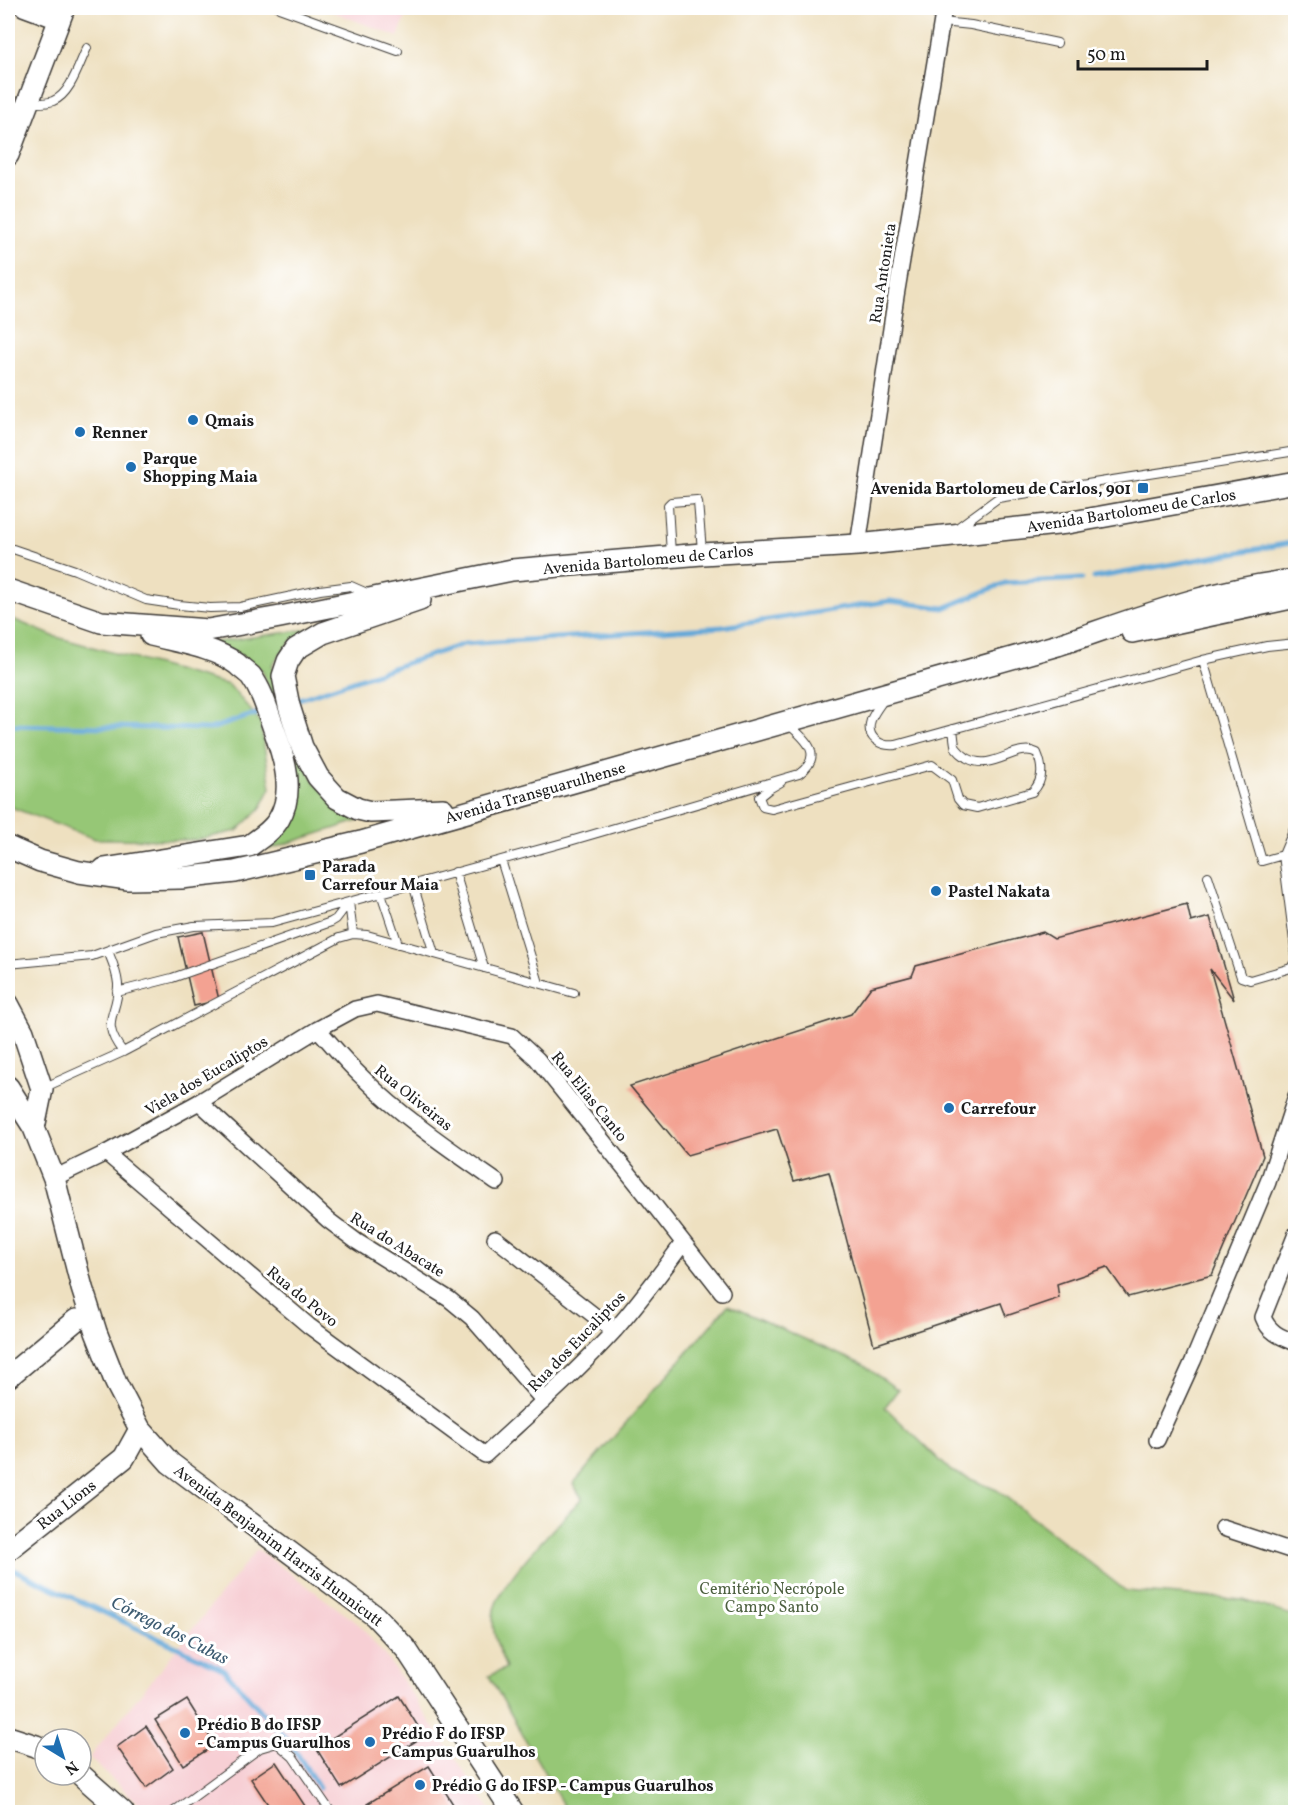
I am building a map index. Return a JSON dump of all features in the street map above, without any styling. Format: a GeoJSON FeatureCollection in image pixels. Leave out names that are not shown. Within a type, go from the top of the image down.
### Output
{"type":"FeatureCollection","features":[{"type":"Feature","properties":{"kind":"main road"},"geometry":{"type":"LineString","coordinates":[[8,155],[61,14]]}},
{"type":"Feature","properties":{"kind":"main road","name":"Avenida Bartolomeu de Carlos"},"geometry":{"type":"LineString","coordinates":[[8,590],[101,622],[208,630],[512,570],[671,556],[858,545],[1067,524],[1296,482]]}},
{"type":"Feature","properties":{"kind":"main road"},"geometry":{"type":"LineString","coordinates":[[512,570],[323,633],[296,649],[283,676],[289,706],[302,747],[318,777],[337,798],[358,809],[371,812],[460,808],[519,797]]}},
{"type":"Feature","properties":{"kind":"main road"},"geometry":{"type":"LineString","coordinates":[[1058,645],[1156,612],[1221,594],[1296,580]]}},
{"type":"Feature","properties":{"kind":"main road"},"geometry":{"type":"LineString","coordinates":[[1058,645],[1158,627],[1264,602],[1296,597]]}},
{"type":"Feature","properties":{"kind":"main road"},"geometry":{"type":"LineString","coordinates":[[80,872],[249,846],[267,833],[279,819],[285,802],[287,784],[285,762],[264,698],[250,676],[234,662],[213,652],[101,622]]}},
{"type":"Feature","properties":{"kind":"main road","name":"Avenida Transguarulhense"},"geometry":{"type":"LineString","coordinates":[[8,847],[40,861],[80,872],[128,879],[181,878],[236,872],[361,842],[1058,645]]}},
{"type":"Feature","properties":{"kind":"main road"},"geometry":{"type":"LineString","coordinates":[[8,1004],[23,1032],[42,1089],[34,1128]]}},
{"type":"Feature","properties":{"kind":"main road"},"geometry":{"type":"LineString","coordinates":[[8,1074],[25,1087],[42,1089]]}},
{"type":"Feature","properties":{"kind":"main road","name":"Avenida Benjamim Harris Hunnicutt"},"geometry":{"type":"LineString","coordinates":[[8,1087],[34,1128],[54,1178],[82,1288],[96,1332],[116,1383],[140,1429],[171,1463],[375,1616],[406,1649],[513,1812]]}},
{"type":"Feature","properties":{"kind":"main road","name":"Avenida Benjamim Harris Hunnicutt"},"geometry":{"type":"LineString","coordinates":[[76,1320],[82,1288]]}},
{"type":"Feature","properties":{"kind":"main road"},"geometry":{"type":"LineString","coordinates":[[8,1377],[76,1320],[84,1321],[96,1332]]}},
{"type":"Feature","properties":{"kind":"main road","name":"Rua Lions"},"geometry":{"type":"LineString","coordinates":[[8,1550],[124,1458],[140,1429]]}},
{"type":"Feature","properties":{"kind":"main road"},"geometry":{"type":"LineString","coordinates":[[124,1458],[146,1453],[171,1463]]}},
{"type":"Feature","properties":{"kind":"main road"},"geometry":{"type":"LineString","coordinates":[[8,1737],[33,1746]]}},
{"type":"Feature","properties":{"kind":"main road"},"geometry":{"type":"LineString","coordinates":[[93,1786],[123,1812]]}},
{"type":"Feature","properties":{"kind":"street"},"geometry":{"type":"LineString","coordinates":[[23,8],[61,14]]}},
{"type":"Feature","properties":{"kind":"street","name":"Rua Antonieta"},"geometry":{"type":"LineString","coordinates":[[858,545],[896,296],[943,15]]}},
{"type":"Feature","properties":{"kind":"street","name":"Viela dos Eucaliptos"},"geometry":{"type":"LineString","coordinates":[[54,1178],[106,1153],[199,1102],[355,1009],[376,1004]]}},
{"type":"Feature","properties":{"kind":"street","name":"Rua Elias Canto"},"geometry":{"type":"LineString","coordinates":[[376,1004],[513,1036],[537,1059],[722,1292]]}},
{"type":"Feature","properties":{"kind":"street","name":"Rua Oliveiras"},"geometry":{"type":"LineString","coordinates":[[318,1029],[361,1076],[387,1100],[440,1142],[497,1182]]}},
{"type":"Feature","properties":{"kind":"street"},"geometry":{"type":"LineString","coordinates":[[1157,1440],[1193,1362],[1268,1182],[1296,1096]]}},
{"type":"Feature","properties":{"kind":"street","name":"Rua do Abacate"},"geometry":{"type":"LineString","coordinates":[[199,1102],[328,1220],[356,1241],[427,1283],[457,1305],[472,1318],[544,1401]]}},
{"type":"Feature","properties":{"kind":"street","name":"Rua do Povo"},"geometry":{"type":"LineString","coordinates":[[106,1153],[309,1326],[485,1455]]}},
{"type":"Feature","properties":{"kind":"street"},"geometry":{"type":"LineString","coordinates":[[1296,1233],[1263,1317],[1269,1329],[1276,1335],[1296,1344]]}},
{"type":"Feature","properties":{"kind":"street"},"geometry":{"type":"LineString","coordinates":[[495,1238],[614,1331]]}},
{"type":"Feature","properties":{"kind":"street","name":"Rua dos Eucaliptos"},"geometry":{"type":"LineString","coordinates":[[485,1455],[544,1401],[614,1331],[683,1243]]}},
{"type":"Feature","properties":{"kind":"street"},"geometry":{"type":"LineString","coordinates":[[1223,1528],[1296,1552]]}},
{"type":"Feature","properties":{"kind":"lane"},"geometry":{"type":"LineString","coordinates":[[279,8],[398,51]]}},
{"type":"Feature","properties":{"kind":"lane"},"geometry":{"type":"LineString","coordinates":[[943,15],[971,25],[1057,43]]}},
{"type":"Feature","properties":{"kind":"lane"},"geometry":{"type":"LineString","coordinates":[[27,103],[51,103],[58,99],[68,87],[87,48]]}},
{"type":"Feature","properties":{"kind":"lane"},"geometry":{"type":"LineString","coordinates":[[947,535],[998,498],[1296,451]]}},
{"type":"Feature","properties":{"kind":"lane"},"geometry":{"type":"LineString","coordinates":[[671,556],[668,505],[671,502],[697,500],[702,554]]}},
{"type":"Feature","properties":{"kind":"lane"},"geometry":{"type":"LineString","coordinates":[[8,550],[13,549],[75,570],[146,600],[179,605],[210,608],[240,607],[320,590],[351,586],[376,598]]}},
{"type":"Feature","properties":{"kind":"lane"},"geometry":{"type":"LineString","coordinates":[[888,693],[872,718],[869,728],[872,736],[879,743],[888,746],[1203,660],[1267,646],[1296,643]]}},
{"type":"Feature","properties":{"kind":"lane"},"geometry":{"type":"LineString","coordinates":[[1203,660],[1262,861],[1283,855]]}},
{"type":"Feature","properties":{"kind":"lane"},"geometry":{"type":"LineString","coordinates":[[783,721],[803,737],[811,750],[812,760],[799,774],[769,789],[759,797],[763,807],[772,809],[932,765],[952,780],[958,799],[963,805],[977,808],[1032,792],[1039,786],[1042,778],[1037,753],[1026,750],[992,762],[975,762],[956,748],[953,729]]}},
{"type":"Feature","properties":{"kind":"lane"},"geometry":{"type":"LineString","coordinates":[[8,964],[92,956],[156,933],[194,926],[272,923],[799,774]]}},
{"type":"Feature","properties":{"kind":"lane"},"geometry":{"type":"LineString","coordinates":[[1208,876],[1241,977],[1250,980],[1291,968],[1296,959],[1283,855],[1296,824]]}},
{"type":"Feature","properties":{"kind":"lane"},"geometry":{"type":"LineString","coordinates":[[501,860],[538,983]]}},
{"type":"Feature","properties":{"kind":"lane"},"geometry":{"type":"LineString","coordinates":[[455,872],[484,968]]}},
{"type":"Feature","properties":{"kind":"lane"},"geometry":{"type":"LineString","coordinates":[[412,884],[434,954]]}},
{"type":"Feature","properties":{"kind":"lane"},"geometry":{"type":"LineString","coordinates":[[381,893],[398,944]]}},
{"type":"Feature","properties":{"kind":"lane"},"geometry":{"type":"LineString","coordinates":[[349,902],[353,934]]}},
{"type":"Feature","properties":{"kind":"lane"},"geometry":{"type":"LineString","coordinates":[[117,992],[172,978],[331,922],[349,902]]}},
{"type":"Feature","properties":{"kind":"lane"},"geometry":{"type":"LineString","coordinates":[[42,1089],[123,1052],[339,938],[353,934],[367,935],[574,993]]}},
{"type":"Feature","properties":{"kind":"lane"},"geometry":{"type":"LineString","coordinates":[[108,951],[118,983],[110,1029],[123,1052]]}},
{"type":"Feature","properties":{"kind":"lane"},"geometry":{"type":"LineString","coordinates":[[175,1812],[260,1748],[278,1743],[293,1757],[331,1812]]}},
{"type":"Feature","properties":{"kind":"shaded area"},"geometry":{"type":"Polygon","coordinates":[[[323,8],[409,8],[398,37],[323,8]]]}},
{"type":"Feature","properties":{"kind":"shaded area"},"geometry":{"type":"Polygon","coordinates":[[[257,1549],[360,1625],[389,1661],[492,1812],[148,1812],[93,1762],[93,1753],[257,1549]]]}},
{"type":"Feature","properties":{"kind":"green space"},"geometry":{"type":"Polygon","coordinates":[[[8,617],[53,636],[229,685],[260,721],[271,788],[260,809],[237,831],[196,840],[95,839],[8,806],[8,617]]]}},
{"type":"Feature","properties":{"kind":"green space"},"geometry":{"type":"Polygon","coordinates":[[[317,628],[290,642],[272,665],[301,757],[315,783],[358,821],[270,849],[293,818],[299,795],[295,761],[262,670],[238,654],[203,644],[317,628]]]}},
{"type":"Feature","properties":{"kind":"green space","name":"Cemitério Necrópole Campo Santo"},"geometry":{"type":"Polygon","coordinates":[[[728,1305],[863,1365],[898,1390],[885,1407],[951,1471],[997,1490],[1126,1591],[1243,1600],[1295,1616],[1295,1812],[567,1812],[489,1676],[506,1668],[494,1633],[494,1610],[507,1583],[582,1498],[573,1484],[728,1305]]]}},
{"type":"Feature","properties":{"kind":"building","name":"Carrefour"},"geometry":{"type":"Polygon","coordinates":[[[1187,904],[1191,922],[1210,917],[1234,1000],[1210,969],[1263,1156],[1212,1275],[1128,1297],[1107,1267],[1057,1284],[1059,1298],[1006,1316],[1001,1303],[874,1345],[829,1172],[794,1181],[777,1129],[687,1155],[630,1086],[851,1014],[871,987],[912,976],[916,966],[1043,932],[1054,939],[1187,904]]]}},
{"type":"Feature","properties":{"kind":"building"},"geometry":{"type":"Polygon","coordinates":[[[203,932],[219,1000],[194,1006],[178,937],[203,932]]]}},
{"type":"Feature","properties":{"kind":"building","name":"Prédio F do IFSP - Campus Guarulhos"},"geometry":{"type":"Polygon","coordinates":[[[399,1696],[424,1736],[341,1788],[316,1748],[399,1696]]]}},
{"type":"Feature","properties":{"kind":"building","name":"Prédio B do IFSP - Campus Guarulhos"},"geometry":{"type":"Polygon","coordinates":[[[187,1700],[215,1745],[183,1765],[155,1720],[187,1700]]]}},
{"type":"Feature","properties":{"kind":"building"},"geometry":{"type":"Polygon","coordinates":[[[146,1726],[173,1768],[146,1788],[117,1747],[146,1726]]]}},
{"type":"Feature","properties":{"kind":"building"},"geometry":{"type":"Polygon","coordinates":[[[276,1762],[309,1812],[273,1812],[251,1779],[276,1762]]]}},
{"type":"Feature","properties":{"kind":"building","name":"Prédio G do IFSP - Campus Guarulhos"},"geometry":{"type":"Polygon","coordinates":[[[429,1766],[458,1812],[372,1812],[367,1804],[429,1766]]]}},
{"type":"Feature","properties":{"kind":"waterway"},"geometry":{"type":"LineString","coordinates":[[1094,578],[1296,542]]}},
{"type":"Feature","properties":{"kind":"waterway"},"geometry":{"type":"LineString","coordinates":[[293,701],[464,644],[722,627],[890,601],[944,608],[1005,583],[1082,579]]}},
{"type":"Feature","properties":{"kind":"waterway"},"geometry":{"type":"LineString","coordinates":[[8,725],[210,729],[262,712]]}},
{"type":"Feature","properties":{"kind":"waterway","name":"Córrego dos Cubas"},"geometry":{"type":"LineString","coordinates":[[8,1567],[223,1669],[291,1744],[319,1788]]}},
{"type":"Feature","properties":{"kind":"place","name":"Qmais"},"geometry":{"type":"Point","coordinates":[193,420]}},
{"type":"Feature","properties":{"kind":"place","name":"Renner"},"geometry":{"type":"Point","coordinates":[80,432]}},
{"type":"Feature","properties":{"kind":"place","name":"Parque Shopping Maia"},"geometry":{"type":"Point","coordinates":[131,467]}},
{"type":"Feature","properties":{"kind":"place","name":"Avenida Bartolomeu de Carlos, 901"},"geometry":{"type":"Point","coordinates":[1143,488]}},
{"type":"Feature","properties":{"kind":"place","name":"Parada Carrefour Maia"},"geometry":{"type":"Point","coordinates":[310,875]}},
{"type":"Feature","properties":{"kind":"place","name":"Pastel Nakata"},"geometry":{"type":"Point","coordinates":[936,891]}},
{"type":"Feature","properties":{"kind":"place","name":"Carrefour"},"geometry":{"type":"Point","coordinates":[949,1108]}},
{"type":"Feature","properties":{"kind":"place","name":"Prédio B do IFSP - Campus Guarulhos"},"geometry":{"type":"Point","coordinates":[185,1733]}},
{"type":"Feature","properties":{"kind":"place","name":"Prédio F do IFSP - Campus Guarulhos"},"geometry":{"type":"Point","coordinates":[370,1742]}},
{"type":"Feature","properties":{"kind":"place","name":"Prédio G do IFSP - Campus Guarulhos"},"geometry":{"type":"Point","coordinates":[420,1785]}}]}
